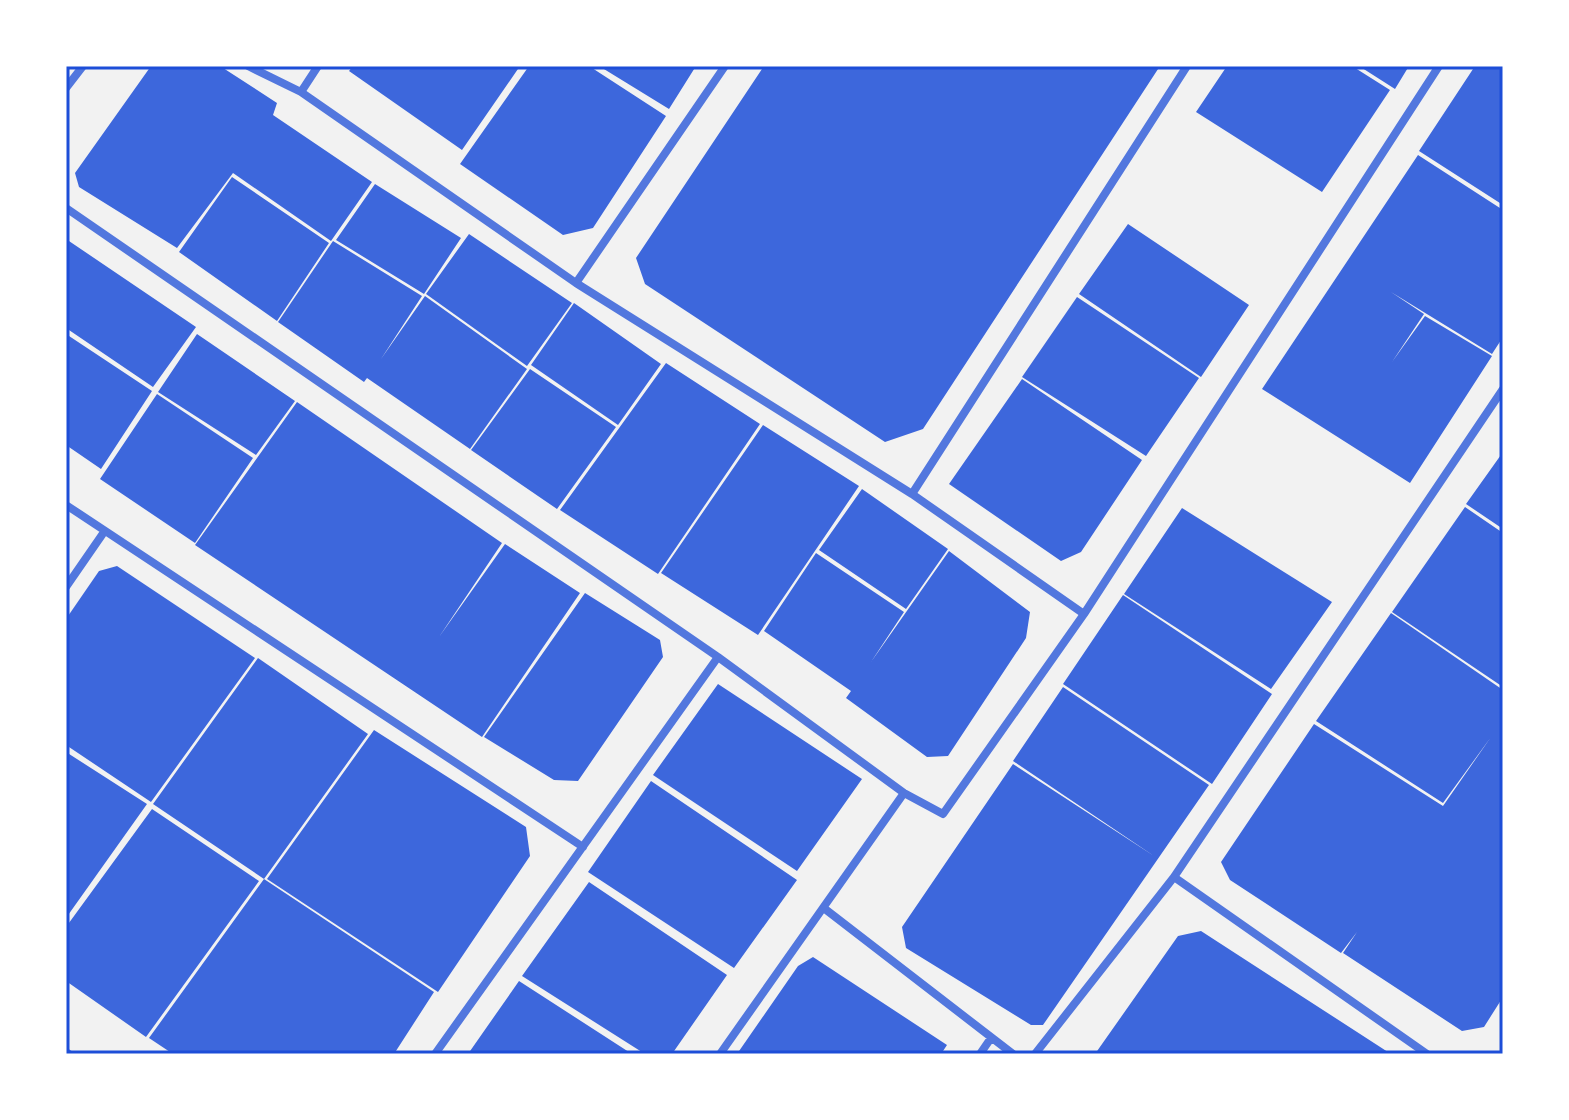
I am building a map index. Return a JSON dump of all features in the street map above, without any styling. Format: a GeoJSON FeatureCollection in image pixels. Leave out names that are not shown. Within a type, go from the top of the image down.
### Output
{"type":"FeatureCollection","features":[{"type":"Feature","properties":{"kind":"street"},"geometry":{"type":"LineString","coordinates":[[66,88],[83,66]]}},
{"type":"Feature","properties":{"kind":"street"},"geometry":{"type":"LineString","coordinates":[[248,66],[301,92],[576,283],[912,494],[1084,614]]}},
{"type":"Feature","properties":{"kind":"street"},"geometry":{"type":"LineString","coordinates":[[301,92],[318,66]]}},
{"type":"Feature","properties":{"kind":"street"},"geometry":{"type":"LineString","coordinates":[[576,283],[725,66]]}},
{"type":"Feature","properties":{"kind":"street"},"geometry":{"type":"LineString","coordinates":[[912,494],[1187,66]]}},
{"type":"Feature","properties":{"kind":"street"},"geometry":{"type":"LineString","coordinates":[[66,208],[718,657],[904,793],[943,814],[1084,614],[1439,66]]}},
{"type":"Feature","properties":{"kind":"street"},"geometry":{"type":"LineString","coordinates":[[1035,1054],[1174,877],[1503,389]]}},
{"type":"Feature","properties":{"kind":"street"},"geometry":{"type":"LineString","coordinates":[[66,505],[583,847]]}},
{"type":"Feature","properties":{"kind":"street"},"geometry":{"type":"LineString","coordinates":[[66,587],[104,532]]}},
{"type":"Feature","properties":{"kind":"street"},"geometry":{"type":"LineString","coordinates":[[435,1054],[718,657]]}},
{"type":"Feature","properties":{"kind":"street"},"geometry":{"type":"LineString","coordinates":[[720,1054],[904,793]]}},
{"type":"Feature","properties":{"kind":"street"},"geometry":{"type":"LineString","coordinates":[[1174,877],[1427,1054]]}},
{"type":"Feature","properties":{"kind":"street"},"geometry":{"type":"LineString","coordinates":[[825,909],[1013,1054]]}},
{"type":"Feature","properties":{"kind":"street"},"geometry":{"type":"LineString","coordinates":[[980,1054],[991,1038]]}},
{"type":"Feature","properties":{"kind":"building"},"geometry":{"type":"Polygon","coordinates":[[[151,66],[220,66],[277,103],[273,115],[372,182],[331,241],[233,173],[177,248],[79,187],[75,173],[151,66]]]}},
{"type":"Feature","properties":{"kind":"building"},"geometry":{"type":"Polygon","coordinates":[[[353,66],[520,66],[462,150],[349,71],[353,66]]]}},
{"type":"Feature","properties":{"kind":"building"},"geometry":{"type":"Polygon","coordinates":[[[529,66],[589,66],[666,116],[593,228],[563,235],[460,164],[529,66]]]}},
{"type":"Feature","properties":{"kind":"building"},"geometry":{"type":"Polygon","coordinates":[[[599,66],[696,66],[669,109],[599,66]]]}},
{"type":"Feature","properties":{"kind":"building"},"geometry":{"type":"Polygon","coordinates":[[[764,66],[1160,66],[923,429],[885,442],[645,284],[636,258],[764,66]]]}},
{"type":"Feature","properties":{"kind":"building"},"geometry":{"type":"Polygon","coordinates":[[[1227,66],[1352,66],[1390,90],[1322,192],[1196,112],[1227,66]]]}},
{"type":"Feature","properties":{"kind":"building"},"geometry":{"type":"Polygon","coordinates":[[[1359,66],[1409,66],[1395,89],[1359,66]]]}},
{"type":"Feature","properties":{"kind":"building"},"geometry":{"type":"Polygon","coordinates":[[[1475,66],[1503,66],[1503,205],[1419,151],[1475,66]]]}},
{"type":"Feature","properties":{"kind":"building"},"geometry":{"type":"Polygon","coordinates":[[[1418,155],[1503,210],[1503,337],[1492,354],[1391,292],[1424,314],[1392,362],[1425,316],[1492,356],[1410,483],[1262,389],[1418,155]]]}},
{"type":"Feature","properties":{"kind":"building"},"geometry":{"type":"Polygon","coordinates":[[[232,177],[329,243],[277,321],[179,252],[232,177]]]}},
{"type":"Feature","properties":{"kind":"building"},"geometry":{"type":"Polygon","coordinates":[[[375,184],[461,238],[424,294],[336,240],[375,184]]]}},
{"type":"Feature","properties":{"kind":"building"},"geometry":{"type":"Polygon","coordinates":[[[1128,224],[1249,305],[1201,377],[1079,294],[1128,224]]]}},
{"type":"Feature","properties":{"kind":"building"},"geometry":{"type":"Polygon","coordinates":[[[469,234],[572,303],[527,366],[426,294],[469,234]]]}},
{"type":"Feature","properties":{"kind":"building"},"geometry":{"type":"Polygon","coordinates":[[[66,239],[196,327],[153,387],[66,328],[66,239]]]}},
{"type":"Feature","properties":{"kind":"building"},"geometry":{"type":"Polygon","coordinates":[[[333,241],[422,296],[381,359],[425,296],[527,369],[470,449],[367,378],[364,382],[278,322],[333,241]]]}},
{"type":"Feature","properties":{"kind":"building"},"geometry":{"type":"Polygon","coordinates":[[[1077,297],[1199,378],[1146,456],[1022,377],[1077,297]]]}},
{"type":"Feature","properties":{"kind":"building"},"geometry":{"type":"Polygon","coordinates":[[[574,303],[661,364],[618,425],[531,365],[574,303]]]}},
{"type":"Feature","properties":{"kind":"building"},"geometry":{"type":"Polygon","coordinates":[[[66,334],[152,391],[101,469],[66,445],[66,334]]]}},
{"type":"Feature","properties":{"kind":"building"},"geometry":{"type":"Polygon","coordinates":[[[197,334],[295,401],[256,455],[158,392],[197,334]]]}},
{"type":"Feature","properties":{"kind":"building"},"geometry":{"type":"Polygon","coordinates":[[[666,363],[760,424],[658,574],[560,510],[666,363]]]}},
{"type":"Feature","properties":{"kind":"building"},"geometry":{"type":"Polygon","coordinates":[[[530,369],[616,427],[557,509],[471,450],[530,369]]]}},
{"type":"Feature","properties":{"kind":"building"},"geometry":{"type":"Polygon","coordinates":[[[1022,379],[1142,460],[1081,552],[1061,561],[949,484],[1022,379]]]}},
{"type":"Feature","properties":{"kind":"building"},"geometry":{"type":"Polygon","coordinates":[[[157,394],[253,458],[195,543],[100,479],[157,394]]]}},
{"type":"Feature","properties":{"kind":"building"},"geometry":{"type":"Polygon","coordinates":[[[297,402],[502,543],[439,637],[505,544],[580,593],[482,737],[195,545],[297,402]]]}},
{"type":"Feature","properties":{"kind":"building"},"geometry":{"type":"Polygon","coordinates":[[[763,425],[859,486],[758,635],[661,573],[763,425]]]}},
{"type":"Feature","properties":{"kind":"building"},"geometry":{"type":"Polygon","coordinates":[[[1503,452],[1503,529],[1466,504],[1503,452]]]}},
{"type":"Feature","properties":{"kind":"building"},"geometry":{"type":"Polygon","coordinates":[[[862,489],[948,549],[906,609],[819,550],[862,489]]]}},
{"type":"Feature","properties":{"kind":"building"},"geometry":{"type":"Polygon","coordinates":[[[1465,507],[1503,533],[1503,687],[1392,612],[1465,507]]]}},
{"type":"Feature","properties":{"kind":"building"},"geometry":{"type":"Polygon","coordinates":[[[1182,508],[1332,602],[1271,689],[1124,594],[1182,508]]]}},
{"type":"Feature","properties":{"kind":"building"},"geometry":{"type":"Polygon","coordinates":[[[949,551],[1030,612],[1026,638],[948,756],[927,757],[846,698],[851,691],[764,631],[816,553],[904,612],[871,662],[949,551]]]}},
{"type":"Feature","properties":{"kind":"building"},"geometry":{"type":"Polygon","coordinates":[[[117,566],[255,658],[151,802],[66,745],[66,619],[99,571],[117,566]]]}},
{"type":"Feature","properties":{"kind":"building"},"geometry":{"type":"Polygon","coordinates":[[[585,593],[660,640],[663,657],[578,781],[554,780],[484,737],[585,593]]]}},
{"type":"Feature","properties":{"kind":"building"},"geometry":{"type":"Polygon","coordinates":[[[1123,595],[1272,694],[1212,784],[1063,684],[1123,595]]]}},
{"type":"Feature","properties":{"kind":"building"},"geometry":{"type":"Polygon","coordinates":[[[1391,613],[1503,690],[1503,997],[1484,1027],[1462,1031],[1343,953],[1357,932],[1341,953],[1230,880],[1221,862],[1314,724],[1443,806],[1491,737],[1443,803],[1316,721],[1391,613]]]}},
{"type":"Feature","properties":{"kind":"building"},"geometry":{"type":"Polygon","coordinates":[[[258,658],[368,734],[264,879],[153,804],[258,658]]]}},
{"type":"Feature","properties":{"kind":"building"},"geometry":{"type":"Polygon","coordinates":[[[718,684],[862,779],[797,871],[653,775],[718,684]]]}},
{"type":"Feature","properties":{"kind":"building"},"geometry":{"type":"Polygon","coordinates":[[[1063,687],[1209,785],[1043,1025],[1031,1025],[906,948],[902,927],[1013,764],[1154,856],[1013,761],[1063,687]]]}},
{"type":"Feature","properties":{"kind":"building"},"geometry":{"type":"Polygon","coordinates":[[[374,730],[526,827],[530,856],[438,992],[267,879],[374,730]]]}},
{"type":"Feature","properties":{"kind":"building"},"geometry":{"type":"Polygon","coordinates":[[[66,752],[147,804],[66,918],[66,752]]]}},
{"type":"Feature","properties":{"kind":"building"},"geometry":{"type":"Polygon","coordinates":[[[651,781],[797,880],[734,968],[588,872],[651,781]]]}},
{"type":"Feature","properties":{"kind":"building"},"geometry":{"type":"Polygon","coordinates":[[[152,809],[259,881],[146,1037],[66,981],[66,927],[152,809]]]}},
{"type":"Feature","properties":{"kind":"building"},"geometry":{"type":"Polygon","coordinates":[[[264,879],[434,992],[394,1054],[173,1054],[149,1038],[264,879]]]}},
{"type":"Feature","properties":{"kind":"building"},"geometry":{"type":"Polygon","coordinates":[[[589,882],[727,975],[672,1054],[645,1054],[522,976],[589,882]]]}},
{"type":"Feature","properties":{"kind":"building"},"geometry":{"type":"Polygon","coordinates":[[[1201,931],[1391,1054],[1095,1054],[1178,936],[1201,931]]]}},
{"type":"Feature","properties":{"kind":"building"},"geometry":{"type":"Polygon","coordinates":[[[813,957],[947,1045],[941,1054],[737,1054],[798,966],[813,957]]]}},
{"type":"Feature","properties":{"kind":"building"},"geometry":{"type":"Polygon","coordinates":[[[519,981],[632,1054],[468,1054],[519,981]]]}}]}
